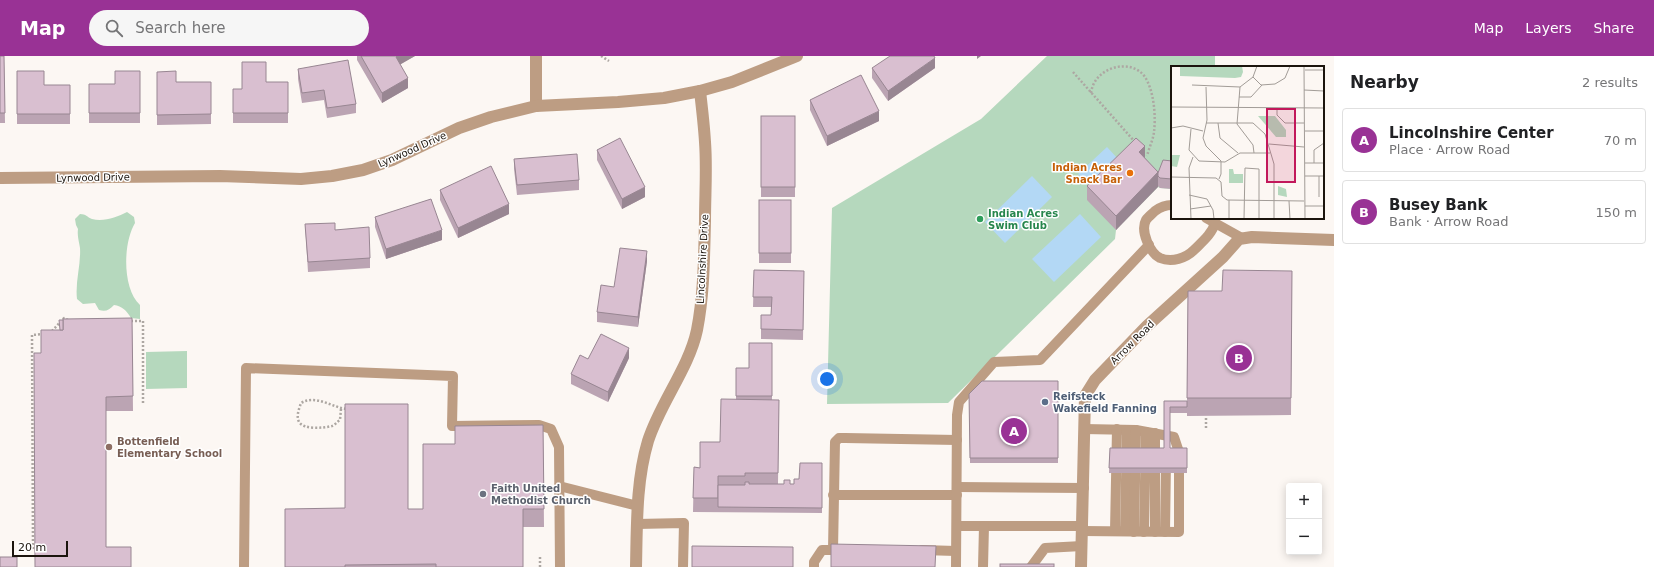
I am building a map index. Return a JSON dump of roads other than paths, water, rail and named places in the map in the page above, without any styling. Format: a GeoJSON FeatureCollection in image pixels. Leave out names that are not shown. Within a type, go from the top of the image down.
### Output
{"type":"FeatureCollection","features":[{"type":"Feature","properties":{"kind":"street"},"geometry":{"type":"LineString","coordinates":[[536,56],[536,106]]}},
{"type":"Feature","properties":{"kind":"street"},"geometry":{"type":"LineString","coordinates":[[700,91],[732,82],[797,56]]}},
{"type":"Feature","properties":{"kind":"street","name":"Lynwood Drive"},"geometry":{"type":"LineString","coordinates":[[0,178],[220,176],[301,179],[332,176],[363,170],[392,160],[459,128],[491,117],[536,106],[664,98],[700,91]]}},
{"type":"Feature","properties":{"kind":"street","name":"Lincolnshire Drive"},"geometry":{"type":"LineString","coordinates":[[636,567],[637,524],[641,472],[648,440],[690,351],[696,331],[702,294],[705,250],[706,144],[700,91]]}},
{"type":"Feature","properties":{"kind":"street"},"geometry":{"type":"LineString","coordinates":[[1242,238],[1252,237],[1334,240]]}},
{"type":"Feature","properties":{"kind":"street","name":"Arrow Road"},"geometry":{"type":"LineString","coordinates":[[1081,567],[1085,396],[1095,380],[1147,326],[1242,238]]}},
{"type":"Feature","properties":{"kind":"lane"},"geometry":{"type":"LineString","coordinates":[[1171,205],[1158,209],[1147,218],[1144,225],[1145,236],[1149,245],[1158,257],[1167,260],[1181,259],[1188,255],[1213,230],[1215,223]]}},
{"type":"Feature","properties":{"kind":"lane"},"geometry":{"type":"LineString","coordinates":[[1208,219],[1242,238]]}},
{"type":"Feature","properties":{"kind":"lane"},"geometry":{"type":"LineString","coordinates":[[956,567],[957,416],[959,402],[994,362],[1040,360],[1149,245]]}},
{"type":"Feature","properties":{"kind":"lane"},"geometry":{"type":"LineString","coordinates":[[244,567],[246,368],[453,376],[452,426],[539,425],[551,429],[559,447],[560,567]]}},
{"type":"Feature","properties":{"kind":"lane"},"geometry":{"type":"LineString","coordinates":[[957,526],[1178,532],[1178,452],[1174,437],[1136,431],[1084,429]]}},
{"type":"Feature","properties":{"kind":"lane"},"geometry":{"type":"LineString","coordinates":[[1130,531],[1136,431]]}},
{"type":"Feature","properties":{"kind":"lane"},"geometry":{"type":"LineString","coordinates":[[1130,531],[1136,431]]}},
{"type":"Feature","properties":{"kind":"lane"},"geometry":{"type":"LineString","coordinates":[[1136,431],[1155,532]]}},
{"type":"Feature","properties":{"kind":"lane"},"geometry":{"type":"LineString","coordinates":[[833,550],[835,442],[840,438],[957,440]]}},
{"type":"Feature","properties":{"kind":"lane"},"geometry":{"type":"LineString","coordinates":[[559,486],[638,506]]}},
{"type":"Feature","properties":{"kind":"lane"},"geometry":{"type":"LineString","coordinates":[[833,495],[1084,488]]}},
{"type":"Feature","properties":{"kind":"lane"},"geometry":{"type":"LineString","coordinates":[[637,524],[684,523],[683,567]]}},
{"type":"Feature","properties":{"kind":"lane"},"geometry":{"type":"LineString","coordinates":[[983,567],[984,526]]}},
{"type":"Feature","properties":{"kind":"lane"},"geometry":{"type":"LineString","coordinates":[[1031,567],[1045,548],[1082,546]]}},
{"type":"Feature","properties":{"kind":"lane"},"geometry":{"type":"LineString","coordinates":[[814,567],[814,562],[822,550],[848,550]]}},
{"type":"Feature","properties":{"kind":"lane"},"geometry":{"type":"LineString","coordinates":[[910,550],[956,551]]}},
{"type":"Feature","properties":{"kind":"water"},"geometry":{"type":"Polygon","coordinates":[[[1107,147],[1119,160],[1091,187],[1078,174],[1107,147]]]}},
{"type":"Feature","properties":{"kind":"water"},"geometry":{"type":"Polygon","coordinates":[[[1032,176],[1052,197],[1005,243],[985,222],[1032,176]]]}},
{"type":"Feature","properties":{"kind":"water"},"geometry":{"type":"Polygon","coordinates":[[[1080,214],[1101,237],[1054,282],[1032,259],[1080,214]]]}},
{"type":"Feature","properties":{"kind":"place","name":"Indian Acres Snack Bar"},"geometry":{"type":"Point","coordinates":[1130,173]}},
{"type":"Feature","properties":{"kind":"place","name":"Indian Acres Swim Club"},"geometry":{"type":"Point","coordinates":[980,219]}},
{"type":"Feature","properties":{"kind":"place","name":"Busey Bank"},"geometry":{"type":"Point","coordinates":[1239,358]}},
{"type":"Feature","properties":{"kind":"place","name":"Reifsteck Wakefield Fanning"},"geometry":{"type":"Point","coordinates":[1045,402]}},
{"type":"Feature","properties":{"kind":"place","name":"Lincolnshire Center"},"geometry":{"type":"Point","coordinates":[1014,431]}},
{"type":"Feature","properties":{"kind":"place","name":"Bottenfield Elementary School"},"geometry":{"type":"Point","coordinates":[109,447]}},
{"type":"Feature","properties":{"kind":"place","name":"Faith United Methodist Church"},"geometry":{"type":"Point","coordinates":[483,494]}}]}
